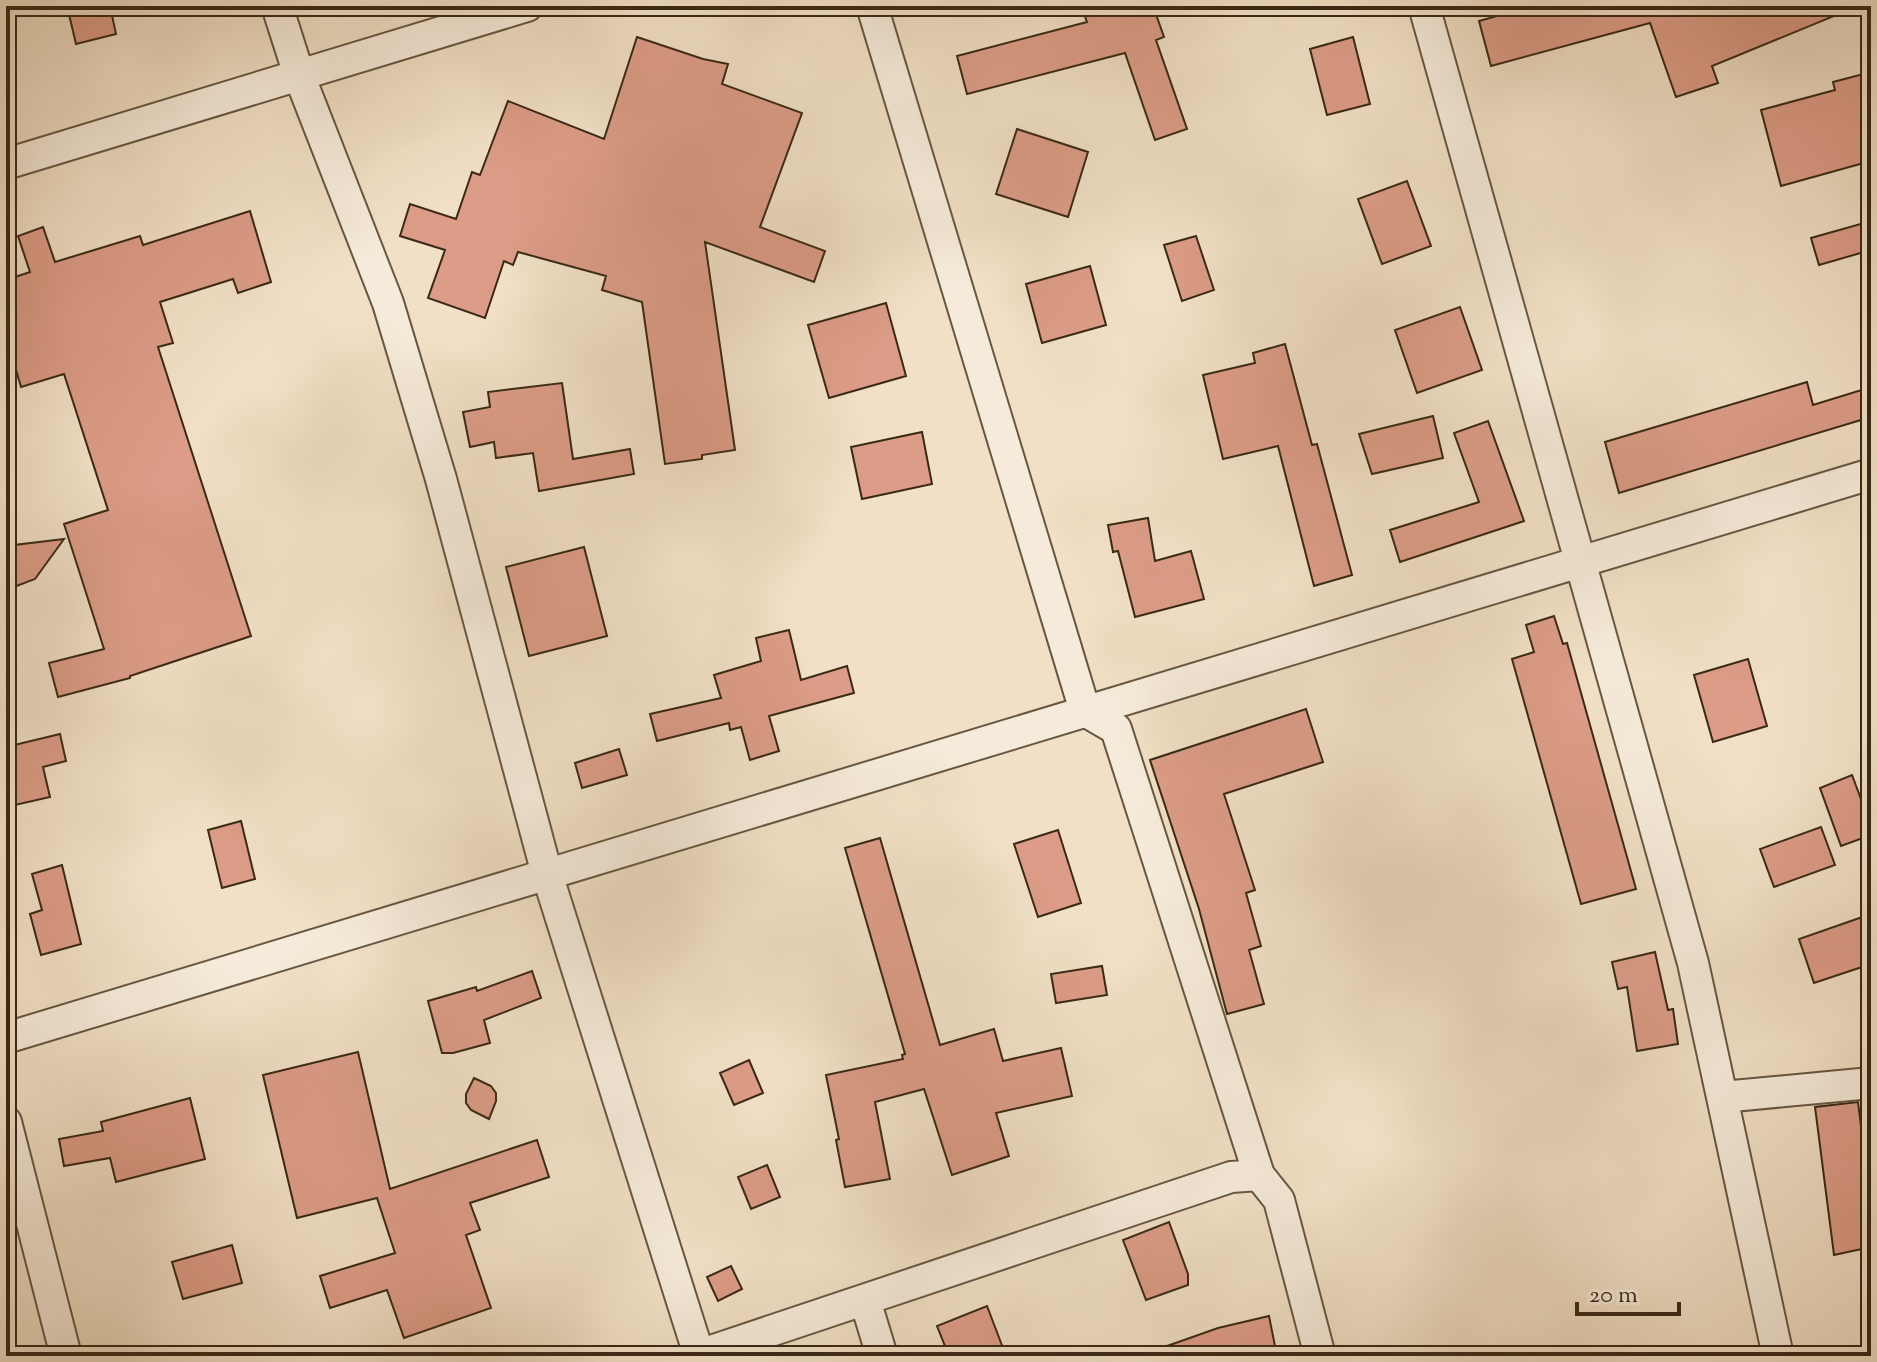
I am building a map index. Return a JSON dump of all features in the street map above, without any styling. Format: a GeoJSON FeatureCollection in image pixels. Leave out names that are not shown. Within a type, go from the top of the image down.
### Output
{"type":"FeatureCollection","features":[{"type":"Feature","properties":{"kind":"street"},"geometry":{"type":"LineString","coordinates":[[277,6],[299,75],[388,303],[446,494],[547,874],[697,1356],[1231,1177],[1259,1175]]}},
{"type":"Feature","properties":{"kind":"street"},"geometry":{"type":"LineString","coordinates":[[6,164],[527,6]]}},
{"type":"Feature","properties":{"kind":"street"},"geometry":{"type":"LineString","coordinates":[[872,6],[1085,711],[1116,729],[1259,1175],[1279,1200],[1320,1356]]}},
{"type":"Feature","properties":{"kind":"street"},"geometry":{"type":"LineString","coordinates":[[1424,6],[1693,963],[1778,1356]]}},
{"type":"Feature","properties":{"kind":"street"},"geometry":{"type":"LineString","coordinates":[[6,1038],[1871,474]]}},
{"type":"Feature","properties":{"kind":"street"},"geometry":{"type":"LineString","coordinates":[[1722,1097],[1871,1083]]}},
{"type":"Feature","properties":{"kind":"street"},"geometry":{"type":"LineString","coordinates":[[6,1122],[66,1356]]}},
{"type":"Feature","properties":{"kind":"street"},"geometry":{"type":"LineString","coordinates":[[865,1300],[882,1356]]}},
{"type":"Feature","properties":{"kind":"building"},"geometry":{"type":"Polygon","coordinates":[[[67,6],[110,6],[116,34],[76,44],[67,6]]]}},
{"type":"Feature","properties":{"kind":"building"},"geometry":{"type":"Polygon","coordinates":[[[1081,6],[1153,6],[1164,37],[1156,40],[1187,129],[1155,140],[1125,53],[967,94],[957,56],[1087,22],[1081,6]]]}},
{"type":"Feature","properties":{"kind":"building"},"geometry":{"type":"Polygon","coordinates":[[[1533,6],[1856,7],[1712,66],[1718,83],[1676,97],[1650,23],[1491,66],[1479,21],[1533,6]]]}},
{"type":"Feature","properties":{"kind":"building"},"geometry":{"type":"Polygon","coordinates":[[[637,37],[728,64],[722,84],[802,113],[760,227],[825,251],[814,282],[705,242],[735,450],[665,464],[642,302],[602,290],[606,276],[518,252],[513,265],[504,261],[485,318],[428,298],[445,250],[400,236],[410,204],[456,219],[472,172],[480,175],[508,101],[604,139],[637,37]]]}},
{"type":"Feature","properties":{"kind":"building"},"geometry":{"type":"Polygon","coordinates":[[[1353,37],[1370,104],[1327,115],[1310,49],[1353,37]]]}},
{"type":"Feature","properties":{"kind":"building"},"geometry":{"type":"Polygon","coordinates":[[[1871,72],[1871,161],[1781,186],[1761,110],[1835,90],[1833,82],[1871,72]]]}},
{"type":"Feature","properties":{"kind":"building"},"geometry":{"type":"Polygon","coordinates":[[[1017,129],[1088,152],[1068,217],[996,194],[1017,129]]]}},
{"type":"Feature","properties":{"kind":"building"},"geometry":{"type":"Polygon","coordinates":[[[1407,181],[1431,246],[1382,264],[1358,199],[1407,181]]]}},
{"type":"Feature","properties":{"kind":"building"},"geometry":{"type":"Polygon","coordinates":[[[250,211],[271,282],[238,293],[233,279],[160,302],[173,343],[158,347],[251,636],[130,678],[58,697],[49,663],[104,649],[64,524],[108,510],[64,374],[21,387],[6,335],[6,280],[30,272],[18,236],[43,227],[55,262],[140,236],[143,245],[250,211]]]}},
{"type":"Feature","properties":{"kind":"building"},"geometry":{"type":"Polygon","coordinates":[[[1871,221],[1871,250],[1819,265],[1811,238],[1871,221]]]}},
{"type":"Feature","properties":{"kind":"building"},"geometry":{"type":"Polygon","coordinates":[[[1196,236],[1214,290],[1182,301],[1164,245],[1196,236]]]}},
{"type":"Feature","properties":{"kind":"building"},"geometry":{"type":"Polygon","coordinates":[[[1090,266],[1106,325],[1042,343],[1026,284],[1090,266]]]}},
{"type":"Feature","properties":{"kind":"building"},"geometry":{"type":"Polygon","coordinates":[[[886,303],[906,376],[829,398],[808,325],[886,303]]]}},
{"type":"Feature","properties":{"kind":"building"},"geometry":{"type":"Polygon","coordinates":[[[1460,307],[1482,370],[1417,393],[1395,330],[1460,307]]]}},
{"type":"Feature","properties":{"kind":"building"},"geometry":{"type":"Polygon","coordinates":[[[1285,344],[1312,445],[1317,444],[1352,575],[1314,586],[1278,446],[1223,459],[1203,375],[1255,363],[1253,353],[1285,344]]]}},
{"type":"Feature","properties":{"kind":"building"},"geometry":{"type":"Polygon","coordinates":[[[1807,382],[1813,405],[1871,387],[1871,417],[1619,493],[1605,442],[1807,382]]]}},
{"type":"Feature","properties":{"kind":"building"},"geometry":{"type":"Polygon","coordinates":[[[562,383],[573,459],[630,449],[634,474],[539,491],[533,453],[496,458],[494,442],[470,447],[463,412],[490,407],[488,392],[562,383]]]}},
{"type":"Feature","properties":{"kind":"building"},"geometry":{"type":"Polygon","coordinates":[[[1433,416],[1443,458],[1372,474],[1359,434],[1433,416]]]}},
{"type":"Feature","properties":{"kind":"building"},"geometry":{"type":"Polygon","coordinates":[[[1488,421],[1524,521],[1400,562],[1390,530],[1479,502],[1454,433],[1488,421]]]}},
{"type":"Feature","properties":{"kind":"building"},"geometry":{"type":"Polygon","coordinates":[[[922,432],[932,484],[862,499],[851,447],[922,432]]]}},
{"type":"Feature","properties":{"kind":"building"},"geometry":{"type":"Polygon","coordinates":[[[1148,518],[1155,561],[1191,551],[1204,599],[1135,617],[1118,551],[1113,552],[1108,525],[1148,518]]]}},
{"type":"Feature","properties":{"kind":"building"},"geometry":{"type":"Polygon","coordinates":[[[64,539],[35,579],[6,590],[6,546],[64,539]]]}},
{"type":"Feature","properties":{"kind":"building"},"geometry":{"type":"Polygon","coordinates":[[[584,547],[607,636],[529,656],[506,567],[584,547]]]}},
{"type":"Feature","properties":{"kind":"building"},"geometry":{"type":"Polygon","coordinates":[[[1554,616],[1563,644],[1567,643],[1636,889],[1581,904],[1512,659],[1534,652],[1526,625],[1554,616]]]}},
{"type":"Feature","properties":{"kind":"building"},"geometry":{"type":"Polygon","coordinates":[[[789,630],[801,680],[847,666],[854,693],[769,716],[779,751],[750,760],[741,727],[730,730],[729,723],[657,741],[650,714],[721,698],[714,675],[761,661],[756,638],[789,630]]]}},
{"type":"Feature","properties":{"kind":"building"},"geometry":{"type":"Polygon","coordinates":[[[1748,659],[1767,726],[1713,742],[1694,675],[1748,659]]]}},
{"type":"Feature","properties":{"kind":"building"},"geometry":{"type":"Polygon","coordinates":[[[1306,709],[1323,762],[1224,794],[1255,890],[1246,893],[1261,946],[1249,950],[1264,1004],[1227,1014],[1199,909],[1150,760],[1306,709]]]}},
{"type":"Feature","properties":{"kind":"building"},"geometry":{"type":"Polygon","coordinates":[[[60,734],[66,761],[43,767],[50,797],[6,807],[6,747],[60,734]]]}},
{"type":"Feature","properties":{"kind":"building"},"geometry":{"type":"Polygon","coordinates":[[[619,749],[627,775],[582,788],[575,763],[619,749]]]}},
{"type":"Feature","properties":{"kind":"building"},"geometry":{"type":"Polygon","coordinates":[[[1852,775],[1871,826],[1871,835],[1841,846],[1820,788],[1852,775]]]}},
{"type":"Feature","properties":{"kind":"building"},"geometry":{"type":"Polygon","coordinates":[[[241,821],[255,879],[222,888],[208,830],[241,821]]]}},
{"type":"Feature","properties":{"kind":"building"},"geometry":{"type":"Polygon","coordinates":[[[1821,827],[1835,865],[1774,887],[1760,849],[1821,827]]]}},
{"type":"Feature","properties":{"kind":"building"},"geometry":{"type":"Polygon","coordinates":[[[1058,830],[1081,903],[1038,917],[1014,844],[1058,830]]]}},
{"type":"Feature","properties":{"kind":"building"},"geometry":{"type":"Polygon","coordinates":[[[880,838],[940,1045],[994,1029],[1003,1061],[1061,1048],[1072,1096],[996,1113],[1009,1156],[952,1175],[924,1089],[875,1102],[890,1179],[845,1187],[826,1075],[903,1059],[902,1055],[905,1054],[845,848],[880,838]]]}},
{"type":"Feature","properties":{"kind":"building"},"geometry":{"type":"Polygon","coordinates":[[[62,865],[81,944],[41,955],[30,914],[42,910],[32,874],[62,865]]]}},
{"type":"Feature","properties":{"kind":"building"},"geometry":{"type":"Polygon","coordinates":[[[1871,914],[1871,964],[1814,983],[1799,939],[1871,914]]]}},
{"type":"Feature","properties":{"kind":"building"},"geometry":{"type":"Polygon","coordinates":[[[1655,952],[1668,1010],[1673,1009],[1678,1044],[1637,1051],[1627,987],[1618,989],[1612,962],[1655,952]]]}},
{"type":"Feature","properties":{"kind":"building"},"geometry":{"type":"Polygon","coordinates":[[[1102,966],[1107,995],[1056,1003],[1051,974],[1102,966]]]}},
{"type":"Feature","properties":{"kind":"building"},"geometry":{"type":"Polygon","coordinates":[[[532,971],[541,998],[484,1020],[490,1043],[442,1053],[428,1001],[476,987],[477,991],[532,971]]]}},
{"type":"Feature","properties":{"kind":"building"},"geometry":{"type":"Polygon","coordinates":[[[358,1052],[390,1189],[537,1140],[549,1177],[470,1203],[480,1230],[466,1235],[491,1308],[404,1338],[387,1290],[330,1308],[320,1276],[395,1253],[377,1198],[297,1218],[263,1075],[358,1052]]]}},
{"type":"Feature","properties":{"kind":"building"},"geometry":{"type":"Polygon","coordinates":[[[749,1060],[763,1093],[734,1105],[720,1073],[749,1060]]]}},
{"type":"Feature","properties":{"kind":"building"},"geometry":{"type":"Polygon","coordinates":[[[474,1078],[491,1086],[496,1093],[489,1119],[471,1110],[466,1103],[466,1094],[474,1078]]]}},
{"type":"Feature","properties":{"kind":"building"},"geometry":{"type":"Polygon","coordinates":[[[190,1098],[205,1159],[116,1182],[110,1158],[64,1166],[59,1139],[103,1131],[101,1122],[190,1098]]]}},
{"type":"Feature","properties":{"kind":"building"},"geometry":{"type":"Polygon","coordinates":[[[1858,1102],[1871,1206],[1871,1247],[1834,1255],[1815,1107],[1858,1102]]]}},
{"type":"Feature","properties":{"kind":"building"},"geometry":{"type":"Polygon","coordinates":[[[767,1165],[780,1197],[751,1209],[738,1177],[767,1165]]]}},
{"type":"Feature","properties":{"kind":"building"},"geometry":{"type":"Polygon","coordinates":[[[1169,1222],[1188,1274],[1188,1285],[1146,1300],[1123,1240],[1169,1222]]]}},
{"type":"Feature","properties":{"kind":"building"},"geometry":{"type":"Polygon","coordinates":[[[232,1245],[242,1283],[183,1299],[172,1262],[232,1245]]]}},
{"type":"Feature","properties":{"kind":"building"},"geometry":{"type":"Polygon","coordinates":[[[731,1266],[742,1289],[718,1301],[707,1277],[731,1266]]]}},
{"type":"Feature","properties":{"kind":"building"},"geometry":{"type":"Polygon","coordinates":[[[987,1306],[1006,1356],[949,1356],[937,1326],[987,1306]]]}},
{"type":"Feature","properties":{"kind":"building"},"geometry":{"type":"Polygon","coordinates":[[[1269,1316],[1277,1356],[1150,1356],[1150,1352],[1218,1328],[1269,1316]]]}}]}
